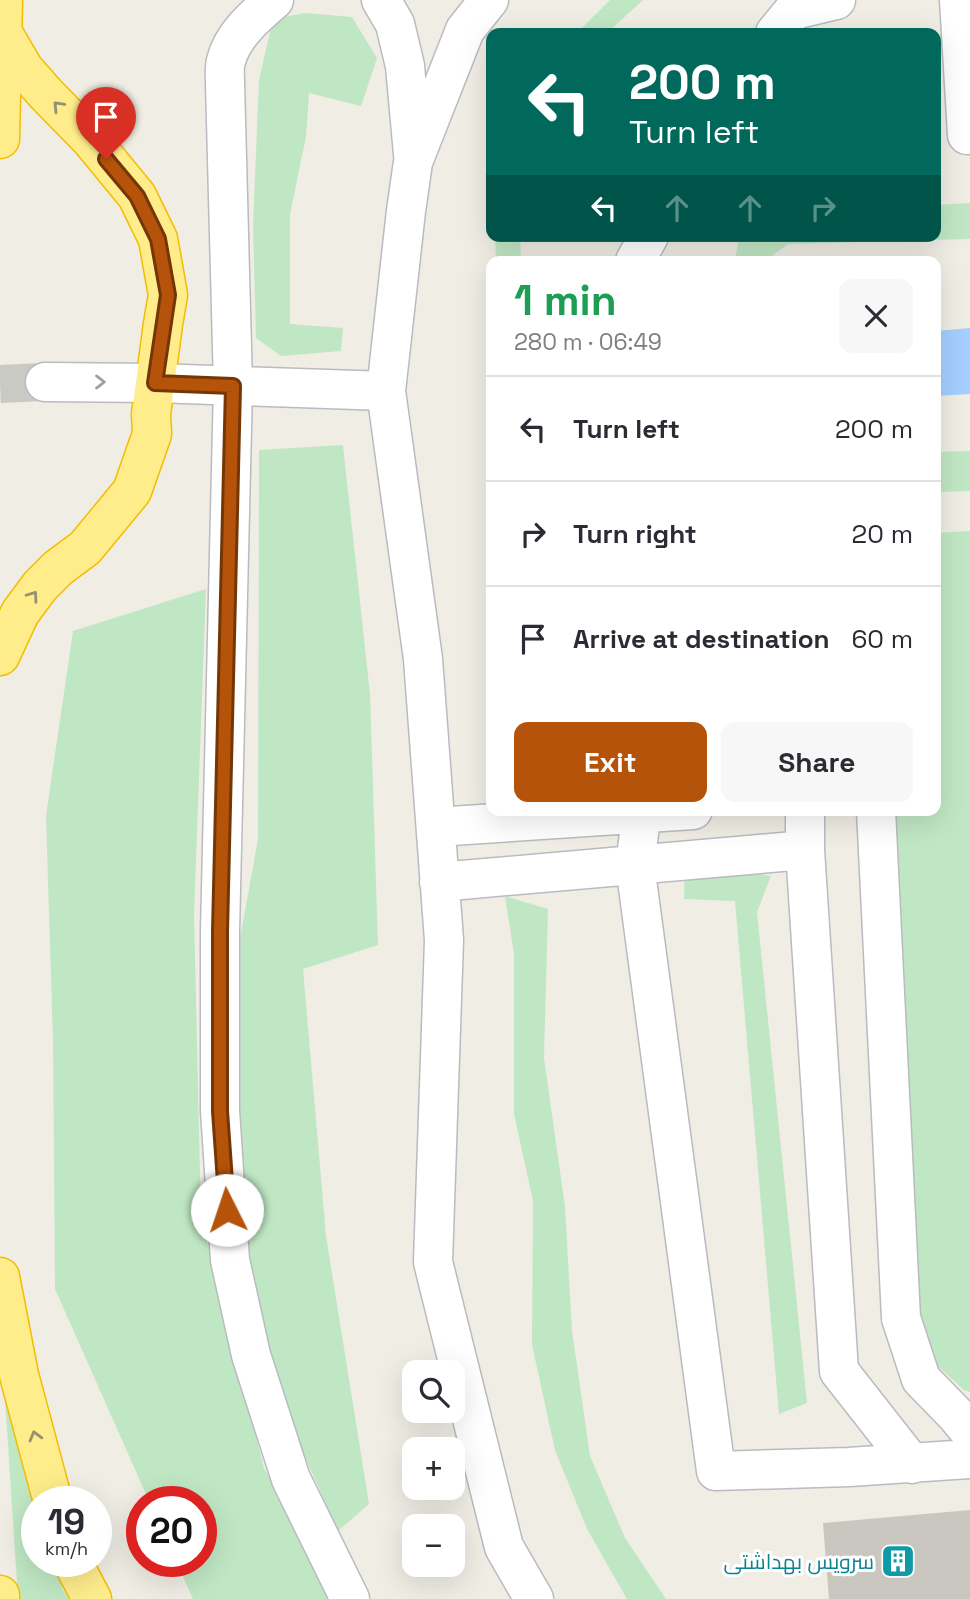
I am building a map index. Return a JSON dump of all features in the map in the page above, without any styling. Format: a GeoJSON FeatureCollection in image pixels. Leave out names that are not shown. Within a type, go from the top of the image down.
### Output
{"type":"FeatureCollection","features":[{"type":"Feature","properties":{"kind":"highway"},"geometry":{"type":"LineString","coordinates":[[0,139],[3,16]]}},
{"type":"Feature","properties":{"kind":"highway"},"geometry":{"type":"LineString","coordinates":[[0,656],[20,613],[40,586],[58,568],[86,548],[132,491],[152,434],[151,414],[168,295],[158,239],[137,196],[91,141],[24,69],[3,16]]}},
{"type":"Feature","properties":{"kind":"highway"},"geometry":{"type":"LineString","coordinates":[[0,1277],[19,1375],[48,1486]]}},
{"type":"Feature","properties":{"kind":"highway"},"geometry":{"type":"LineString","coordinates":[[80,1577],[92,1599]]}},
{"type":"Feature","properties":{"kind":"street"},"geometry":{"type":"LineString","coordinates":[[274,0],[235,40],[225,61],[233,386],[220,931],[220,1111],[230,1260],[251,1355],[291,1479],[349,1599]]}},
{"type":"Feature","properties":{"kind":"street"},"geometry":{"type":"LineString","coordinates":[[381,0],[395,24],[405,66],[414,162]]}},
{"type":"Feature","properties":{"kind":"street"},"geometry":{"type":"LineString","coordinates":[[489,0],[465,30],[414,162],[386,391],[423,659],[444,940],[433,1262],[504,1547],[534,1599]]}},
{"type":"Feature","properties":{"kind":"street"},"geometry":{"type":"LineString","coordinates":[[779,28],[794,10],[836,0]]}},
{"type":"Feature","properties":{"kind":"street"},"geometry":{"type":"LineString","coordinates":[[959,0],[967,135]]}},
{"type":"Feature","properties":{"kind":"street"},"geometry":{"type":"LineString","coordinates":[[45,382],[386,391]]}},
{"type":"Feature","properties":{"kind":"street"},"geometry":{"type":"LineString","coordinates":[[436,827],[587,816]]}},
{"type":"Feature","properties":{"kind":"street"},"geometry":{"type":"LineString","coordinates":[[641,816],[635,865],[716,1471],[912,1464],[970,1459]]}},
{"type":"Feature","properties":{"kind":"street"},"geometry":{"type":"LineString","coordinates":[[805,816],[839,1371],[912,1464]]}},
{"type":"Feature","properties":{"kind":"street"},"geometry":{"type":"LineString","coordinates":[[876,816],[901,1318],[921,1379],[970,1432]]}},
{"type":"Feature","properties":{"kind":"street"},"geometry":{"type":"LineString","coordinates":[[439,883],[805,850]]}},
{"type":"Feature","properties":{"kind":"green space"},"geometry":{"type":"Polygon","coordinates":[[[610,0],[643,0],[612,28],[582,28],[610,0]]]}},
{"type":"Feature","properties":{"kind":"green space"},"geometry":{"type":"Polygon","coordinates":[[[305,13],[352,17],[377,58],[361,106],[309,93],[306,137],[290,214],[290,324],[343,328],[341,351],[281,356],[256,338],[253,226],[259,80],[273,19],[305,13]]]}},
{"type":"Feature","properties":{"kind":"green space"},"geometry":{"type":"Polygon","coordinates":[[[970,203],[970,239],[941,240],[941,205],[970,203]]]}},
{"type":"Feature","properties":{"kind":"green space"},"geometry":{"type":"Polygon","coordinates":[[[495,242],[520,242],[521,256],[496,256],[495,242]]]}},
{"type":"Feature","properties":{"kind":"green space"},"geometry":{"type":"Polygon","coordinates":[[[738,242],[861,242],[788,244],[772,256],[736,256],[738,242]]]}},
{"type":"Feature","properties":{"kind":"green space"},"geometry":{"type":"Polygon","coordinates":[[[343,445],[370,694],[378,945],[303,969],[326,1236],[369,1504],[338,1531],[238,1306],[223,1032],[258,839],[259,450],[343,445]]]}},
{"type":"Feature","properties":{"kind":"green space"},"geometry":{"type":"Polygon","coordinates":[[[970,451],[970,491],[941,492],[941,452],[970,451]]]}},
{"type":"Feature","properties":{"kind":"green space"},"geometry":{"type":"Polygon","coordinates":[[[970,531],[970,1392],[964,1390],[915,1345],[889,816],[941,816],[941,533],[970,531]]]}},
{"type":"Feature","properties":{"kind":"green space"},"geometry":{"type":"Polygon","coordinates":[[[206,589],[194,914],[201,1217],[264,1468],[335,1599],[193,1599],[183,1577],[217,1577],[217,1486],[142,1486],[55,1289],[53,1040],[46,816],[73,631],[206,589]]]}},
{"type":"Feature","properties":{"kind":"green space"},"geometry":{"type":"Polygon","coordinates":[[[685,860],[771,876],[757,912],[807,1403],[779,1414],[735,901],[684,899],[685,860]]]}},
{"type":"Feature","properties":{"kind":"green space"},"geometry":{"type":"Polygon","coordinates":[[[505,896],[548,909],[544,1058],[565,1207],[572,1331],[590,1456],[625,1538],[666,1599],[627,1599],[587,1529],[555,1450],[532,1345],[533,1201],[514,1114],[514,954],[505,896]]]}},
{"type":"Feature","properties":{"kind":"green space"},"geometry":{"type":"Polygon","coordinates":[[[3,1368],[32,1486],[21,1486],[21,1577],[59,1577],[69,1599],[18,1599],[3,1368]]]}},
{"type":"Feature","properties":{"kind":"water"},"geometry":{"type":"Polygon","coordinates":[[[970,328],[970,394],[941,396],[941,331],[970,328]]]}},
{"type":"Feature","properties":{"kind":"building","name":"سرویس بهداشتی"},"geometry":{"type":"Polygon","coordinates":[[[970,1510],[970,1599],[829,1599],[823,1523],[970,1510]]]}},
{"type":"Feature","properties":{"kind":"tunnel"},"geometry":{"type":"LineString","coordinates":[[0,384],[45,382]]}},
{"type":"Feature","properties":{"kind":"place","name":"سرویس بهداشتی"},"geometry":{"type":"Point","coordinates":[898,1561]}},
{"type":"Feature","properties":{"kind":"route"},"geometry":{"type":"LineString","coordinates":[[106,159],[137,196],[158,239],[168,295],[155,383],[233,386],[220,931],[220,1111],[227,1210]]}}]}
